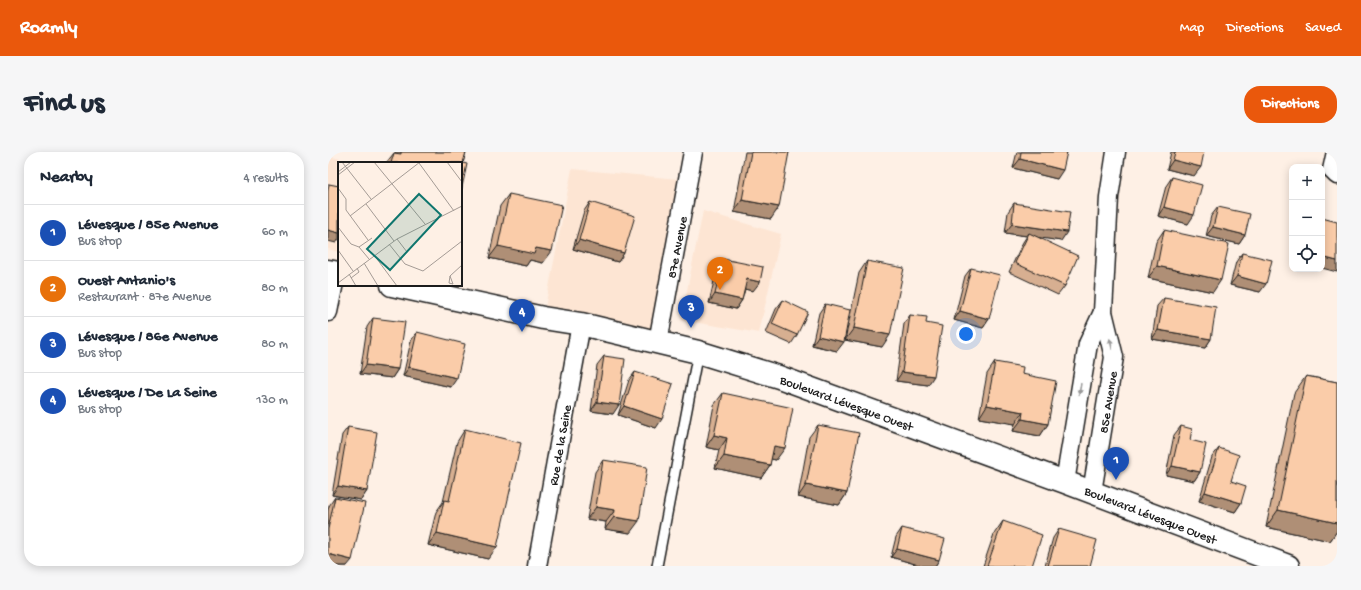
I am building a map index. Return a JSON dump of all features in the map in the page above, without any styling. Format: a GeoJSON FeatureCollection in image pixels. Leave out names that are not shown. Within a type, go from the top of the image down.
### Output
{"type":"FeatureCollection","features":[{"type":"Feature","properties":{"kind":"street","name":"87e Avenue"},"geometry":{"type":"LineString","coordinates":[[658,342],[693,152]]}},
{"type":"Feature","properties":{"kind":"street","name":"85e Avenue"},"geometry":{"type":"LineString","coordinates":[[1092,492],[1114,357],[1104,312],[1109,197],[1116,152]]}},
{"type":"Feature","properties":{"kind":"street"},"geometry":{"type":"LineString","coordinates":[[1336,152],[1332,170],[1337,175]]}},
{"type":"Feature","properties":{"kind":"street"},"geometry":{"type":"LineString","coordinates":[[328,312],[334,272]]}},
{"type":"Feature","properties":{"kind":"street","name":"Boulevard Lévesque Ouest"},"geometry":{"type":"LineString","coordinates":[[397,286],[543,318],[581,324],[658,342],[698,352],[779,377],[1288,566]]}},
{"type":"Feature","properties":{"kind":"street","name":"85e Avenue"},"geometry":{"type":"LineString","coordinates":[[1065,482],[1088,344],[1104,312]]}},
{"type":"Feature","properties":{"kind":"street","name":"Rue de la Seine"},"geometry":{"type":"LineString","coordinates":[[537,566],[581,324]]}},
{"type":"Feature","properties":{"kind":"lane"},"geometry":{"type":"LineString","coordinates":[[657,566],[698,352]]}},
{"type":"Feature","properties":{"kind":"shaded area"},"geometry":{"type":"Polygon","coordinates":[[[328,156],[353,162],[338,162],[338,252],[328,249],[328,156]]]}},
{"type":"Feature","properties":{"kind":"shaded area"},"geometry":{"type":"Polygon","coordinates":[[[572,169],[689,180],[658,342],[543,318],[572,169]]]}},
{"type":"Feature","properties":{"kind":"shaded area"},"geometry":{"type":"Polygon","coordinates":[[[703,211],[781,234],[759,333],[681,320],[703,211]]]}},
{"type":"Feature","properties":{"kind":"building"},"geometry":{"type":"Polygon","coordinates":[[[401,152],[466,152],[463,163],[467,164],[462,187],[462,162],[391,162],[394,153],[401,154],[401,152]]]}},
{"type":"Feature","properties":{"kind":"building"},"geometry":{"type":"Polygon","coordinates":[[[751,152],[789,152],[779,207],[742,200],[751,152]]]}},
{"type":"Feature","properties":{"kind":"building"},"geometry":{"type":"Polygon","coordinates":[[[1021,152],[1067,152],[1063,170],[1020,159],[1021,152]]]}},
{"type":"Feature","properties":{"kind":"building"},"geometry":{"type":"Polygon","coordinates":[[[1175,152],[1204,152],[1201,167],[1173,160],[1175,152]]]}},
{"type":"Feature","properties":{"kind":"building"},"geometry":{"type":"Polygon","coordinates":[[[1172,177],[1202,185],[1194,215],[1164,207],[1172,177]]]}},
{"type":"Feature","properties":{"kind":"building"},"geometry":{"type":"Polygon","coordinates":[[[329,184],[338,186],[338,233],[328,230],[329,184]]]}},
{"type":"Feature","properties":{"kind":"building"},"geometry":{"type":"Polygon","coordinates":[[[509,194],[562,205],[552,251],[536,248],[534,254],[498,246],[509,194]]]}},
{"type":"Feature","properties":{"kind":"building"},"geometry":{"type":"Polygon","coordinates":[[[590,202],[635,216],[624,253],[579,240],[590,202]]]}},
{"type":"Feature","properties":{"kind":"building"},"geometry":{"type":"Polygon","coordinates":[[[1014,203],[1070,212],[1067,232],[1012,224],[1014,203]]]}},
{"type":"Feature","properties":{"kind":"building"},"geometry":{"type":"Polygon","coordinates":[[[1218,207],[1250,214],[1245,235],[1213,227],[1218,207]]]}},
{"type":"Feature","properties":{"kind":"building"},"geometry":{"type":"Polygon","coordinates":[[[1325,219],[1337,222],[1337,261],[1325,258],[1325,219]]]}},
{"type":"Feature","properties":{"kind":"building"},"geometry":{"type":"Polygon","coordinates":[[[1164,230],[1229,244],[1221,280],[1157,266],[1164,230]]]}},
{"type":"Feature","properties":{"kind":"building"},"geometry":{"type":"Polygon","coordinates":[[[1029,233],[1078,256],[1065,286],[1015,263],[1029,233]]]}},
{"type":"Feature","properties":{"kind":"building"},"geometry":{"type":"Polygon","coordinates":[[[1242,253],[1272,260],[1266,284],[1237,276],[1242,253]]]}},
{"type":"Feature","properties":{"kind":"building"},"geometry":{"type":"Polygon","coordinates":[[[723,259],[763,267],[760,282],[747,279],[742,300],[715,294],[723,259]]]}},
{"type":"Feature","properties":{"kind":"building"},"geometry":{"type":"Polygon","coordinates":[[[867,261],[904,268],[890,335],[854,328],[867,261]]]}},
{"type":"Feature","properties":{"kind":"building"},"geometry":{"type":"Polygon","coordinates":[[[971,268],[1000,275],[989,319],[960,311],[971,268]]]}},
{"type":"Feature","properties":{"kind":"building"},"geometry":{"type":"Polygon","coordinates":[[[1164,298],[1216,307],[1211,339],[1158,330],[1164,298]]]}},
{"type":"Feature","properties":{"kind":"building"},"geometry":{"type":"Polygon","coordinates":[[[783,300],[808,312],[797,335],[772,324],[783,300]]]}},
{"type":"Feature","properties":{"kind":"building"},"geometry":{"type":"Polygon","coordinates":[[[825,304],[850,310],[844,342],[818,336],[825,304]]]}},
{"type":"Feature","properties":{"kind":"building"},"geometry":{"type":"Polygon","coordinates":[[[910,315],[927,317],[926,323],[942,326],[934,376],[902,372],[910,315]]]}},
{"type":"Feature","properties":{"kind":"building"},"geometry":{"type":"Polygon","coordinates":[[[373,318],[405,322],[398,369],[366,365],[373,318]]]}},
{"type":"Feature","properties":{"kind":"building"},"geometry":{"type":"Polygon","coordinates":[[[417,332],[465,344],[457,378],[409,367],[417,332]]]}},
{"type":"Feature","properties":{"kind":"building"},"geometry":{"type":"Polygon","coordinates":[[[604,356],[625,359],[619,405],[597,402],[604,356]]]}},
{"type":"Feature","properties":{"kind":"building"},"geometry":{"type":"Polygon","coordinates":[[[995,362],[1023,367],[1022,374],[1056,381],[1048,424],[1022,419],[1023,412],[987,405],[995,362]]]}},
{"type":"Feature","properties":{"kind":"building"},"geometry":{"type":"Polygon","coordinates":[[[635,372],[673,384],[662,419],[624,406],[635,372]]]}},
{"type":"Feature","properties":{"kind":"building"},"geometry":{"type":"Polygon","coordinates":[[[1306,376],[1337,382],[1337,523],[1278,510],[1306,376]]]}},
{"type":"Feature","properties":{"kind":"building"},"geometry":{"type":"Polygon","coordinates":[[[723,393],[793,408],[785,448],[774,446],[770,465],[724,456],[727,438],[714,435],[723,393]]]}},
{"type":"Feature","properties":{"kind":"building"},"geometry":{"type":"Polygon","coordinates":[[[818,425],[859,433],[847,493],[806,485],[818,425]]]}},
{"type":"Feature","properties":{"kind":"building"},"geometry":{"type":"Polygon","coordinates":[[[1181,426],[1192,429],[1190,440],[1206,444],[1200,472],[1172,466],[1181,426]]]}},
{"type":"Feature","properties":{"kind":"building"},"geometry":{"type":"Polygon","coordinates":[[[348,427],[377,432],[367,491],[338,486],[348,427]]]}},
{"type":"Feature","properties":{"kind":"building"},"geometry":{"type":"Polygon","coordinates":[[[465,429],[521,443],[497,547],[437,533],[444,500],[449,501],[465,429]]]}},
{"type":"Feature","properties":{"kind":"building"},"geometry":{"type":"Polygon","coordinates":[[[1219,448],[1239,455],[1231,481],[1246,486],[1241,503],[1205,492],[1219,448]]]}},
{"type":"Feature","properties":{"kind":"building"},"geometry":{"type":"Polygon","coordinates":[[[603,460],[647,467],[639,521],[614,517],[615,510],[596,507],[603,460]]]}},
{"type":"Feature","properties":{"kind":"building"},"geometry":{"type":"Polygon","coordinates":[[[335,497],[365,503],[352,560],[328,554],[328,529],[335,497]]]}},
{"type":"Feature","properties":{"kind":"building"},"geometry":{"type":"Polygon","coordinates":[[[1003,521],[1042,535],[1032,566],[987,566],[1003,521]]]}},
{"type":"Feature","properties":{"kind":"building"},"geometry":{"type":"Polygon","coordinates":[[[902,528],[945,539],[939,560],[897,549],[902,528]]]}},
{"type":"Feature","properties":{"kind":"building"},"geometry":{"type":"Polygon","coordinates":[[[1059,529],[1097,540],[1090,566],[1048,566],[1059,529]]]}},
{"type":"Feature","properties":{"kind":"place","name":"Ouest Antanio's"},"geometry":{"type":"Point","coordinates":[720,290]}},
{"type":"Feature","properties":{"kind":"place","name":"Lévesque / 86e Avenue"},"geometry":{"type":"Point","coordinates":[691,328]}},
{"type":"Feature","properties":{"kind":"place","name":"Lévesque / De La Seine"},"geometry":{"type":"Point","coordinates":[522,332]}},
{"type":"Feature","properties":{"kind":"place","name":"Lévesque / 85e Avenue"},"geometry":{"type":"Point","coordinates":[1116,480]}}]}
